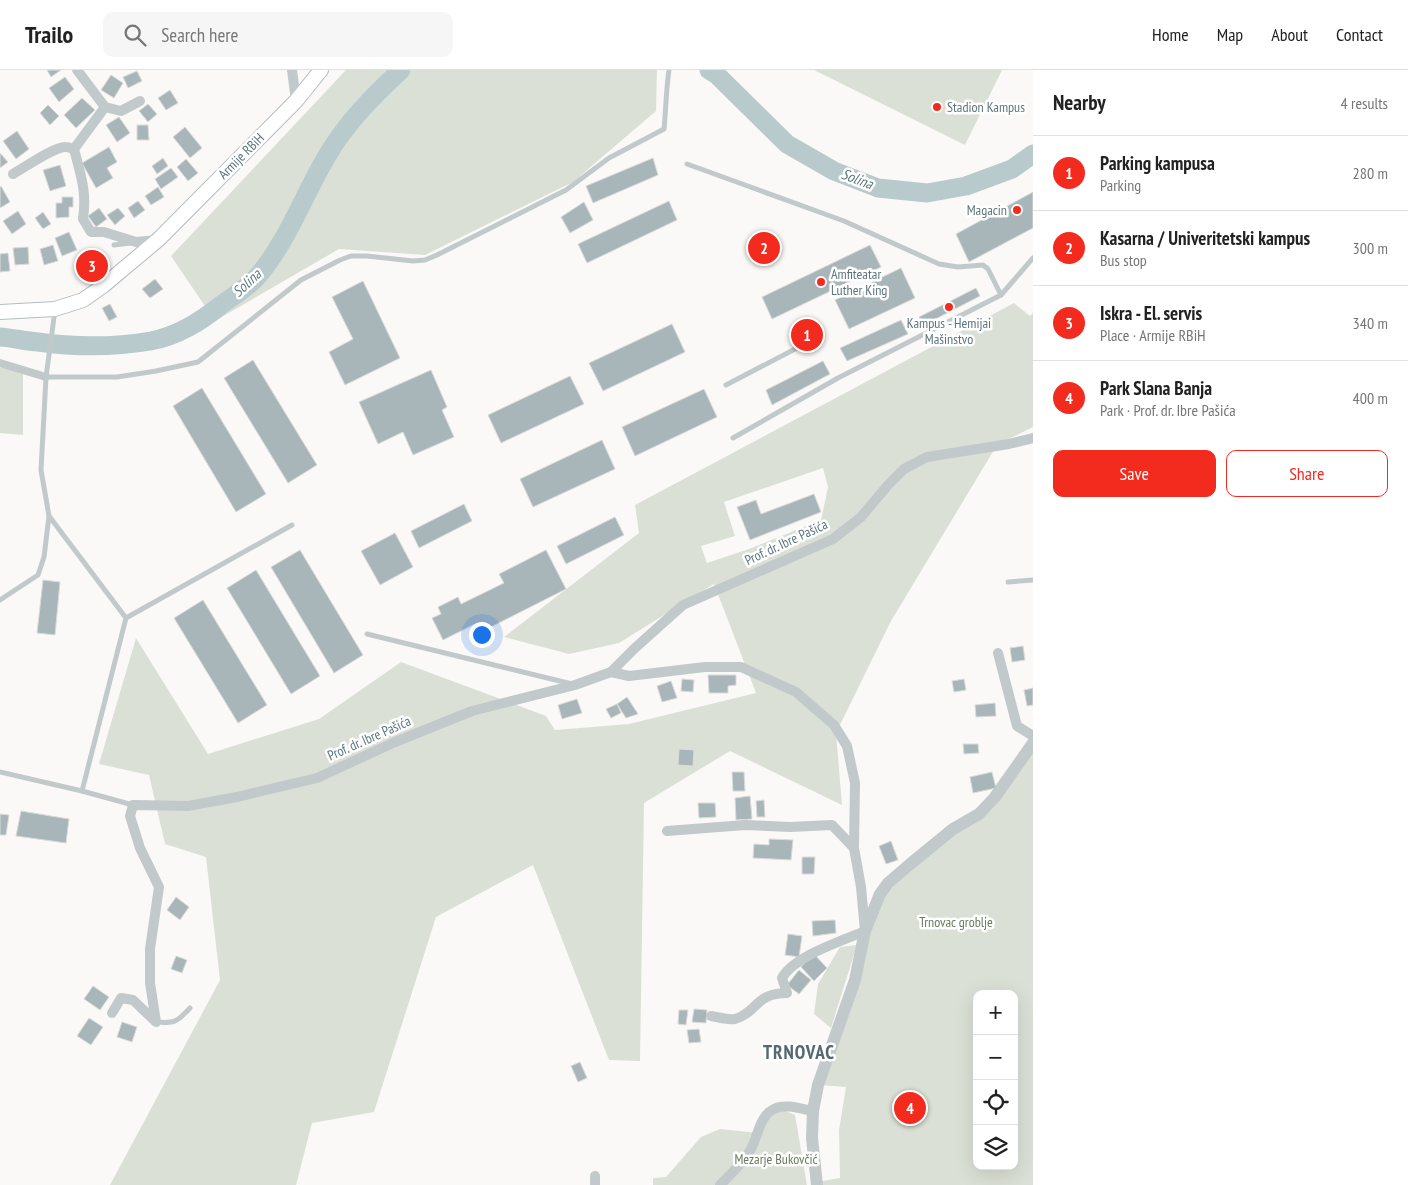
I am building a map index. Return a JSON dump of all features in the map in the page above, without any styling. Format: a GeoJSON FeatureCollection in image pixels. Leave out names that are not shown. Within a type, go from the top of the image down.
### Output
{"type":"FeatureCollection","features":[{"type":"Feature","properties":{"kind":"main road","name":"Armije RBiH"},"geometry":{"type":"LineString","coordinates":[[0,312],[55,309],[83,300],[118,275],[159,240],[296,101],[322,70]]}},
{"type":"Feature","properties":{"kind":"street"},"geometry":{"type":"LineString","coordinates":[[77,70],[106,107],[121,111],[140,101]]}},
{"type":"Feature","properties":{"kind":"street"},"geometry":{"type":"LineString","coordinates":[[292,70],[296,101]]}},
{"type":"Feature","properties":{"kind":"street"},"geometry":{"type":"LineString","coordinates":[[74,149],[106,107]]}},
{"type":"Feature","properties":{"kind":"street"},"geometry":{"type":"LineString","coordinates":[[13,174],[61,148],[67,146],[74,149]]}},
{"type":"Feature","properties":{"kind":"street"},"geometry":{"type":"LineString","coordinates":[[74,149],[84,186],[83,220],[91,232],[104,232],[136,242],[159,240]]}},
{"type":"Feature","properties":{"kind":"street"},"geometry":{"type":"LineString","coordinates":[[0,363],[46,377]]}},
{"type":"Feature","properties":{"kind":"street","name":"Prof. dr. Ibre Pašića"},"geometry":{"type":"LineString","coordinates":[[133,804],[188,806],[237,797],[317,778],[395,742],[472,711],[575,685],[611,672],[683,606],[833,539],[861,517],[904,469],[927,457],[1009,444],[1033,438]]}},
{"type":"Feature","properties":{"kind":"street"},"geometry":{"type":"LineString","coordinates":[[998,653],[1017,726],[1033,736]]}},
{"type":"Feature","properties":{"kind":"street","name":"Prof. dr. Ibre Pašića"},"geometry":{"type":"LineString","coordinates":[[611,672],[629,676],[705,667],[741,667],[796,692],[834,725],[847,746],[855,783],[854,848],[861,887],[865,931]]}},
{"type":"Feature","properties":{"kind":"street","name":"Prof. dr. Ibre Pašića"},"geometry":{"type":"LineString","coordinates":[[817,1185],[812,1138],[813,1111],[818,1085],[855,980],[865,931],[880,894],[888,883],[953,829],[979,814],[996,797],[1033,743]]}},
{"type":"Feature","properties":{"kind":"street"},"geometry":{"type":"LineString","coordinates":[[133,804],[130,816],[140,848],[159,887],[150,948],[150,983],[156,1022]]}},
{"type":"Feature","properties":{"kind":"street"},"geometry":{"type":"LineString","coordinates":[[667,831],[745,825],[790,827],[832,825],[854,848]]}},
{"type":"Feature","properties":{"kind":"street"},"geometry":{"type":"LineString","coordinates":[[711,1016],[734,1019],[750,1011],[759,1001],[768,996],[776,993],[787,993],[782,978],[786,970],[806,956],[865,931]]}},
{"type":"Feature","properties":{"kind":"street"},"geometry":{"type":"LineString","coordinates":[[112,1013],[121,998],[133,1000],[156,1022]]}},
{"type":"Feature","properties":{"kind":"street"},"geometry":{"type":"LineString","coordinates":[[720,1185],[752,1149],[765,1116],[775,1108],[795,1108],[813,1111]]}},
{"type":"Feature","properties":{"kind":"lane"},"geometry":{"type":"LineString","coordinates":[[46,377],[117,377],[156,372],[198,362],[301,280],[340,260],[351,256],[367,256],[413,261],[424,260],[437,255],[566,190],[609,158],[664,129],[668,102],[667,85],[669,70]]}},
{"type":"Feature","properties":{"kind":"lane"},"geometry":{"type":"LineString","coordinates":[[687,164],[844,221],[939,264],[958,267],[983,265],[988,269],[1001,295]]}},
{"type":"Feature","properties":{"kind":"lane"},"geometry":{"type":"LineString","coordinates":[[114,245],[136,242]]}},
{"type":"Feature","properties":{"kind":"lane"},"geometry":{"type":"LineString","coordinates":[[733,438],[838,378],[1001,295],[1033,258]]}},
{"type":"Feature","properties":{"kind":"lane"},"geometry":{"type":"LineString","coordinates":[[0,600],[38,575],[44,557],[49,516],[41,470],[46,377],[55,309]]}},
{"type":"Feature","properties":{"kind":"lane"},"geometry":{"type":"LineString","coordinates":[[726,385],[820,336]]}},
{"type":"Feature","properties":{"kind":"lane"},"geometry":{"type":"LineString","coordinates":[[49,516],[126,618]]}},
{"type":"Feature","properties":{"kind":"lane"},"geometry":{"type":"LineString","coordinates":[[82,791],[126,618],[292,525]]}},
{"type":"Feature","properties":{"kind":"lane"},"geometry":{"type":"LineString","coordinates":[[1008,582],[1033,580]]}},
{"type":"Feature","properties":{"kind":"lane"},"geometry":{"type":"LineString","coordinates":[[367,634],[575,685]]}},
{"type":"Feature","properties":{"kind":"lane"},"geometry":{"type":"LineString","coordinates":[[0,772],[133,804]]}},
{"type":"Feature","properties":{"kind":"lane"},"geometry":{"type":"LineString","coordinates":[[156,1022],[166,1023],[178,1020],[190,1008]]}},
{"type":"Feature","properties":{"kind":"green space"},"geometry":{"type":"Polygon","coordinates":[[[346,70],[657,70],[656,111],[573,182],[425,255],[339,249],[215,321],[171,256],[346,70]]]}},
{"type":"Feature","properties":{"kind":"green space","name":"Stadion Kampus"},"geometry":{"type":"Polygon","coordinates":[[[814,70],[1002,70],[965,145],[814,70]]]}},
{"type":"Feature","properties":{"kind":"green space"},"geometry":{"type":"Polygon","coordinates":[[[1014,303],[1030,316],[1033,313],[1033,427],[997,445],[891,621],[836,733],[842,805],[730,751],[644,803],[640,1061],[609,1060],[533,865],[436,917],[374,1112],[312,1123],[296,1185],[110,1185],[220,980],[206,857],[165,844],[149,775],[99,764],[136,638],[208,754],[319,719],[401,662],[546,716],[555,730],[629,724],[756,693],[714,584],[619,643],[569,654],[504,637],[639,533],[635,505],[1014,303]],[[823,468],[724,502],[735,536],[701,546],[707,563],[749,549],[821,520],[828,487],[823,468]]]}},
{"type":"Feature","properties":{"kind":"green space"},"geometry":{"type":"Polygon","coordinates":[[[0,368],[23,368],[23,435],[0,433],[0,368]]]}},
{"type":"Feature","properties":{"kind":"green space","name":"Trnovac groblje"},"geometry":{"type":"Polygon","coordinates":[[[1033,743],[1033,1185],[817,1185],[817,1182],[840,1178],[839,1130],[846,1087],[818,1085],[880,894],[979,814],[1033,743]]]}},
{"type":"Feature","properties":{"kind":"green space"},"geometry":{"type":"Polygon","coordinates":[[[857,945],[831,1028],[814,1014],[818,984],[840,947],[857,945]]]}},
{"type":"Feature","properties":{"kind":"green space","name":"Mezarje Bukovčić"},"geometry":{"type":"Polygon","coordinates":[[[783,1110],[795,1115],[807,1185],[653,1185],[653,1178],[666,1177],[701,1137],[720,1129],[758,1133],[765,1116],[783,1110]]]}},
{"type":"Feature","properties":{"kind":"building"},"geometry":{"type":"Polygon","coordinates":[[[47,70],[61,70],[51,77],[47,70]]]}},
{"type":"Feature","properties":{"kind":"building"},"geometry":{"type":"Polygon","coordinates":[[[137,71],[142,81],[128,88],[123,77],[137,71]]]}},
{"type":"Feature","properties":{"kind":"building"},"geometry":{"type":"Polygon","coordinates":[[[111,75],[123,83],[114,98],[101,90],[111,75]]]}},
{"type":"Feature","properties":{"kind":"building"},"geometry":{"type":"Polygon","coordinates":[[[65,77],[74,89],[59,102],[49,88],[65,77]]]}},
{"type":"Feature","properties":{"kind":"building"},"geometry":{"type":"Polygon","coordinates":[[[170,90],[178,103],[166,110],[158,98],[170,90]]]}},
{"type":"Feature","properties":{"kind":"building"},"geometry":{"type":"Polygon","coordinates":[[[82,98],[95,110],[76,128],[64,115],[82,98]]]}},
{"type":"Feature","properties":{"kind":"building"},"geometry":{"type":"Polygon","coordinates":[[[148,104],[157,114],[148,122],[139,111],[148,104]]]}},
{"type":"Feature","properties":{"kind":"building"},"geometry":{"type":"Polygon","coordinates":[[[48,105],[59,116],[50,125],[40,113],[48,105]]]}},
{"type":"Feature","properties":{"kind":"building"},"geometry":{"type":"Polygon","coordinates":[[[119,117],[130,133],[117,142],[106,125],[119,117]]]}},
{"type":"Feature","properties":{"kind":"building"},"geometry":{"type":"Polygon","coordinates":[[[137,125],[148,125],[149,140],[137,140],[137,125]]]}},
{"type":"Feature","properties":{"kind":"building"},"geometry":{"type":"Polygon","coordinates":[[[185,127],[202,148],[190,158],[173,137],[185,127]]]}},
{"type":"Feature","properties":{"kind":"building"},"geometry":{"type":"Polygon","coordinates":[[[17,131],[29,149],[16,159],[3,141],[17,131]]]}},
{"type":"Feature","properties":{"kind":"building"},"geometry":{"type":"Polygon","coordinates":[[[109,147],[117,162],[107,168],[113,178],[96,188],[82,163],[109,147]]]}},
{"type":"Feature","properties":{"kind":"building"},"geometry":{"type":"Polygon","coordinates":[[[0,153],[8,162],[0,168],[0,153]]]}},
{"type":"Feature","properties":{"kind":"building"},"geometry":{"type":"Polygon","coordinates":[[[163,158],[168,166],[157,174],[152,166],[163,158]]]}},
{"type":"Feature","properties":{"kind":"building"},"geometry":{"type":"Polygon","coordinates":[[[653,158],[658,175],[593,203],[586,186],[653,158]]]}},
{"type":"Feature","properties":{"kind":"building"},"geometry":{"type":"Polygon","coordinates":[[[186,159],[198,173],[188,181],[177,167],[186,159]]]}},
{"type":"Feature","properties":{"kind":"building"},"geometry":{"type":"Polygon","coordinates":[[[60,165],[66,186],[50,191],[43,170],[60,165]]]}},
{"type":"Feature","properties":{"kind":"building"},"geometry":{"type":"Polygon","coordinates":[[[171,168],[178,177],[161,189],[155,179],[171,168]]]}},
{"type":"Feature","properties":{"kind":"building"},"geometry":{"type":"Polygon","coordinates":[[[0,187],[10,202],[0,208],[0,187]]]}},
{"type":"Feature","properties":{"kind":"building"},"geometry":{"type":"Polygon","coordinates":[[[158,187],[164,197],[151,205],[145,196],[158,187]]]}},
{"type":"Feature","properties":{"kind":"building","name":"Magacin"},"geometry":{"type":"Polygon","coordinates":[[[1033,192],[1033,228],[969,262],[956,234],[1033,192]]]}},
{"type":"Feature","properties":{"kind":"building"},"geometry":{"type":"Polygon","coordinates":[[[62,197],[73,197],[73,207],[69,207],[69,217],[56,218],[56,203],[62,203],[62,197]]]}},
{"type":"Feature","properties":{"kind":"building"},"geometry":{"type":"Polygon","coordinates":[[[138,201],[145,210],[134,218],[128,208],[138,201]]]}},
{"type":"Feature","properties":{"kind":"building"},"geometry":{"type":"Polygon","coordinates":[[[669,201],[677,220],[587,263],[578,244],[669,201]]]}},
{"type":"Feature","properties":{"kind":"building"},"geometry":{"type":"Polygon","coordinates":[[[584,202],[593,220],[570,233],[561,217],[584,202]]]}},
{"type":"Feature","properties":{"kind":"building"},"geometry":{"type":"Polygon","coordinates":[[[99,208],[107,219],[96,227],[88,216],[99,208]]]}},
{"type":"Feature","properties":{"kind":"building"},"geometry":{"type":"Polygon","coordinates":[[[118,208],[125,216],[115,225],[107,215],[118,208]]]}},
{"type":"Feature","properties":{"kind":"building"},"geometry":{"type":"Polygon","coordinates":[[[18,211],[26,224],[12,234],[3,221],[18,211]]]}},
{"type":"Feature","properties":{"kind":"building"},"geometry":{"type":"Polygon","coordinates":[[[43,212],[51,224],[43,229],[35,218],[43,212]]]}},
{"type":"Feature","properties":{"kind":"building"},"geometry":{"type":"Polygon","coordinates":[[[69,232],[77,250],[62,256],[55,238],[69,232]]]}},
{"type":"Feature","properties":{"kind":"building"},"geometry":{"type":"Polygon","coordinates":[[[53,245],[58,261],[44,265],[40,249],[53,245]]]}},
{"type":"Feature","properties":{"kind":"building","name":"Amfiteatar Luther King"},"geometry":{"type":"Polygon","coordinates":[[[870,245],[881,267],[772,319],[762,297],[870,245]]]}},
{"type":"Feature","properties":{"kind":"building"},"geometry":{"type":"Polygon","coordinates":[[[28,247],[29,264],[15,265],[13,248],[28,247]]]}},
{"type":"Feature","properties":{"kind":"building"},"geometry":{"type":"Polygon","coordinates":[[[8,253],[10,271],[0,272],[0,254],[8,253]]]}},
{"type":"Feature","properties":{"kind":"building"},"geometry":{"type":"Polygon","coordinates":[[[93,254],[104,268],[91,279],[80,265],[93,254]]]}},
{"type":"Feature","properties":{"kind":"building"},"geometry":{"type":"Polygon","coordinates":[[[901,268],[915,298],[849,329],[835,300],[901,268]]]}},
{"type":"Feature","properties":{"kind":"building"},"geometry":{"type":"Polygon","coordinates":[[[155,279],[163,289],[150,298],[142,289],[155,279]]]}},
{"type":"Feature","properties":{"kind":"building"},"geometry":{"type":"Polygon","coordinates":[[[363,281],[400,358],[345,385],[329,352],[353,339],[332,297],[363,281]]]}},
{"type":"Feature","properties":{"kind":"building","name":"Kampus - Hemijai Mašinstvo"},"geometry":{"type":"Polygon","coordinates":[[[976,288],[980,296],[922,326],[919,317],[976,288]]]}},
{"type":"Feature","properties":{"kind":"building"},"geometry":{"type":"Polygon","coordinates":[[[110,304],[117,317],[109,321],[102,308],[110,304]]]}},
{"type":"Feature","properties":{"kind":"building"},"geometry":{"type":"Polygon","coordinates":[[[901,320],[908,334],[847,361],[840,348],[901,320]]]}},
{"type":"Feature","properties":{"kind":"building"},"geometry":{"type":"Polygon","coordinates":[[[672,324],[685,352],[603,391],[589,363],[672,324]]]}},
{"type":"Feature","properties":{"kind":"building"},"geometry":{"type":"Polygon","coordinates":[[[253,360],[317,465],[288,483],[224,378],[253,360]]]}},
{"type":"Feature","properties":{"kind":"building"},"geometry":{"type":"Polygon","coordinates":[[[823,361],[830,374],[772,405],[766,390],[823,361]]]}},
{"type":"Feature","properties":{"kind":"building"},"geometry":{"type":"Polygon","coordinates":[[[431,370],[447,407],[442,410],[454,437],[413,455],[403,432],[378,444],[359,402],[431,370]]]}},
{"type":"Feature","properties":{"kind":"building"},"geometry":{"type":"Polygon","coordinates":[[[570,376],[584,404],[501,443],[488,415],[570,376]]]}},
{"type":"Feature","properties":{"kind":"building"},"geometry":{"type":"Polygon","coordinates":[[[202,388],[266,494],[236,512],[173,406],[202,388]]]}},
{"type":"Feature","properties":{"kind":"building"},"geometry":{"type":"Polygon","coordinates":[[[704,389],[717,417],[635,456],[622,427],[704,389]]]}},
{"type":"Feature","properties":{"kind":"building"},"geometry":{"type":"Polygon","coordinates":[[[602,440],[615,469],[533,507],[520,479],[602,440]]]}},
{"type":"Feature","properties":{"kind":"building"},"geometry":{"type":"Polygon","coordinates":[[[814,494],[821,512],[750,540],[737,507],[756,500],[761,514],[814,494]]]}},
{"type":"Feature","properties":{"kind":"building"},"geometry":{"type":"Polygon","coordinates":[[[464,504],[472,521],[419,548],[411,531],[464,504]]]}},
{"type":"Feature","properties":{"kind":"building"},"geometry":{"type":"Polygon","coordinates":[[[615,517],[624,535],[566,564],[557,546],[615,517]]]}},
{"type":"Feature","properties":{"kind":"building"},"geometry":{"type":"Polygon","coordinates":[[[395,533],[413,567],[380,585],[361,551],[395,533]]]}},
{"type":"Feature","properties":{"kind":"building"},"geometry":{"type":"Polygon","coordinates":[[[300,550],[363,655],[334,673],[271,567],[300,550]]]}},
{"type":"Feature","properties":{"kind":"building"},"geometry":{"type":"Polygon","coordinates":[[[546,550],[566,589],[481,632],[477,623],[443,640],[432,618],[441,614],[438,607],[458,597],[461,604],[504,583],[499,574],[546,550]]]}},
{"type":"Feature","properties":{"kind":"building"},"geometry":{"type":"Polygon","coordinates":[[[256,570],[320,676],[291,694],[227,588],[256,570]]]}},
{"type":"Feature","properties":{"kind":"building"},"geometry":{"type":"Polygon","coordinates":[[[43,580],[60,582],[55,635],[37,633],[43,580]]]}},
{"type":"Feature","properties":{"kind":"building"},"geometry":{"type":"Polygon","coordinates":[[[203,600],[267,705],[238,723],[174,618],[203,600]]]}},
{"type":"Feature","properties":{"kind":"building"},"geometry":{"type":"Polygon","coordinates":[[[1023,646],[1025,660],[1012,662],[1010,648],[1023,646]]]}},
{"type":"Feature","properties":{"kind":"building"},"geometry":{"type":"Polygon","coordinates":[[[708,675],[736,675],[736,685],[728,686],[728,693],[709,693],[708,675]]]}},
{"type":"Feature","properties":{"kind":"building"},"geometry":{"type":"Polygon","coordinates":[[[682,679],[694,680],[693,692],[681,691],[682,679]]]}},
{"type":"Feature","properties":{"kind":"building"},"geometry":{"type":"Polygon","coordinates":[[[964,679],[966,690],[954,692],[952,681],[964,679]]]}},
{"type":"Feature","properties":{"kind":"building"},"geometry":{"type":"Polygon","coordinates":[[[671,681],[677,698],[662,702],[657,686],[671,681]]]}},
{"type":"Feature","properties":{"kind":"building"},"geometry":{"type":"Polygon","coordinates":[[[1033,688],[1033,705],[1027,706],[1024,690],[1033,688]]]}},
{"type":"Feature","properties":{"kind":"building"},"geometry":{"type":"Polygon","coordinates":[[[627,697],[638,714],[626,718],[617,704],[627,697]]]}},
{"type":"Feature","properties":{"kind":"building"},"geometry":{"type":"Polygon","coordinates":[[[577,699],[582,713],[562,719],[558,705],[577,699]]]}},
{"type":"Feature","properties":{"kind":"building"},"geometry":{"type":"Polygon","coordinates":[[[995,703],[996,716],[976,717],[975,705],[995,703]]]}},
{"type":"Feature","properties":{"kind":"building"},"geometry":{"type":"Polygon","coordinates":[[[617,704],[621,713],[611,718],[606,709],[617,704]]]}},
{"type":"Feature","properties":{"kind":"building"},"geometry":{"type":"Polygon","coordinates":[[[963,744],[978,744],[979,753],[964,754],[963,744]]]}},
{"type":"Feature","properties":{"kind":"building"},"geometry":{"type":"Polygon","coordinates":[[[679,749],[694,750],[693,766],[678,765],[679,749]]]}},
{"type":"Feature","properties":{"kind":"building"},"geometry":{"type":"Polygon","coordinates":[[[732,772],[744,772],[745,791],[733,791],[732,772]]]}},
{"type":"Feature","properties":{"kind":"building"},"geometry":{"type":"Polygon","coordinates":[[[992,772],[996,788],[973,793],[970,777],[992,772]]]}},
{"type":"Feature","properties":{"kind":"building"},"geometry":{"type":"Polygon","coordinates":[[[750,796],[752,819],[736,820],[735,798],[750,796]]]}},
{"type":"Feature","properties":{"kind":"building"},"geometry":{"type":"Polygon","coordinates":[[[764,800],[765,817],[757,817],[756,801],[764,800]]]}},
{"type":"Feature","properties":{"kind":"building"},"geometry":{"type":"Polygon","coordinates":[[[698,803],[715,803],[716,817],[699,818],[698,803]]]}},
{"type":"Feature","properties":{"kind":"building"},"geometry":{"type":"Polygon","coordinates":[[[21,811],[69,819],[66,843],[16,836],[21,811]]]}},
{"type":"Feature","properties":{"kind":"building"},"geometry":{"type":"Polygon","coordinates":[[[0,814],[9,815],[6,835],[0,835],[0,814]]]}},
{"type":"Feature","properties":{"kind":"building"},"geometry":{"type":"Polygon","coordinates":[[[769,839],[793,840],[791,860],[753,858],[754,844],[769,845],[769,839]]]}},
{"type":"Feature","properties":{"kind":"building"},"geometry":{"type":"Polygon","coordinates":[[[891,841],[898,860],[886,864],[879,846],[891,841]]]}},
{"type":"Feature","properties":{"kind":"building"},"geometry":{"type":"Polygon","coordinates":[[[802,857],[815,857],[814,874],[802,874],[802,857]]]}},
{"type":"Feature","properties":{"kind":"building"},"geometry":{"type":"Polygon","coordinates":[[[176,897],[189,907],[180,920],[167,910],[176,897]]]}},
{"type":"Feature","properties":{"kind":"building"},"geometry":{"type":"Polygon","coordinates":[[[835,920],[836,933],[813,936],[812,921],[835,920]]]}},
{"type":"Feature","properties":{"kind":"building"},"geometry":{"type":"Polygon","coordinates":[[[788,934],[802,936],[799,957],[785,955],[788,934]]]}},
{"type":"Feature","properties":{"kind":"building"},"geometry":{"type":"Polygon","coordinates":[[[814,954],[827,968],[814,981],[801,967],[814,954]]]}},
{"type":"Feature","properties":{"kind":"building"},"geometry":{"type":"Polygon","coordinates":[[[176,956],[187,960],[182,973],[171,969],[176,956]]]}},
{"type":"Feature","properties":{"kind":"building"},"geometry":{"type":"Polygon","coordinates":[[[799,970],[811,980],[799,994],[787,985],[799,970]]]}},
{"type":"Feature","properties":{"kind":"building"},"geometry":{"type":"Polygon","coordinates":[[[93,986],[109,997],[100,1010],[84,999],[93,986]]]}},
{"type":"Feature","properties":{"kind":"building"},"geometry":{"type":"Polygon","coordinates":[[[694,1009],[707,1010],[706,1023],[692,1022],[694,1009]]]}},
{"type":"Feature","properties":{"kind":"building"},"geometry":{"type":"Polygon","coordinates":[[[679,1010],[688,1010],[686,1025],[678,1024],[679,1010]]]}},
{"type":"Feature","properties":{"kind":"building"},"geometry":{"type":"Polygon","coordinates":[[[89,1018],[103,1027],[91,1045],[77,1036],[89,1018]]]}},
{"type":"Feature","properties":{"kind":"building"},"geometry":{"type":"Polygon","coordinates":[[[122,1022],[137,1027],[132,1042],[117,1037],[122,1022]]]}},
{"type":"Feature","properties":{"kind":"building"},"geometry":{"type":"Polygon","coordinates":[[[699,1029],[701,1042],[689,1043],[687,1030],[699,1029]]]}},
{"type":"Feature","properties":{"kind":"building"},"geometry":{"type":"Polygon","coordinates":[[[580,1062],[587,1078],[578,1082],[571,1066],[580,1062]]]}},
{"type":"Feature","properties":{"kind":"waterway","name":"Solina"},"geometry":{"type":"LineString","coordinates":[[0,337],[66,345],[123,344],[161,339],[188,328],[205,317],[257,277],[278,249],[318,171],[343,132],[361,110],[401,70]]}},
{"type":"Feature","properties":{"kind":"waterway","name":"Solina"},"geometry":{"type":"LineString","coordinates":[[709,70],[717,75],[787,144],[834,171],[878,188],[927,193],[966,186],[1012,169],[1033,154]]}},
{"type":"Feature","properties":{"kind":"place","name":"Stadion Kampus"},"geometry":{"type":"Point","coordinates":[937,107]}},
{"type":"Feature","properties":{"kind":"place","name":"Magacin"},"geometry":{"type":"Point","coordinates":[1017,210]}},
{"type":"Feature","properties":{"kind":"place","name":"Kasarna / Univeritetski kampus"},"geometry":{"type":"Point","coordinates":[764,248]}},
{"type":"Feature","properties":{"kind":"place","name":"Iskra - El. servis"},"geometry":{"type":"Point","coordinates":[92,266]}},
{"type":"Feature","properties":{"kind":"place","name":"Amfiteatar Luther King"},"geometry":{"type":"Point","coordinates":[821,282]}},
{"type":"Feature","properties":{"kind":"place","name":"Kampus - Hemijai Mašinstvo"},"geometry":{"type":"Point","coordinates":[949,307]}},
{"type":"Feature","properties":{"kind":"place","name":"Parking kampusa"},"geometry":{"type":"Point","coordinates":[807,335]}},
{"type":"Feature","properties":{"kind":"place","name":"Park Slana Banja"},"geometry":{"type":"Point","coordinates":[910,1108]}},
{"type":"Feature","properties":{"kind":"district","name":"TRNOVAC"},"geometry":{"type":"Point","coordinates":[799,1052]}}]}
